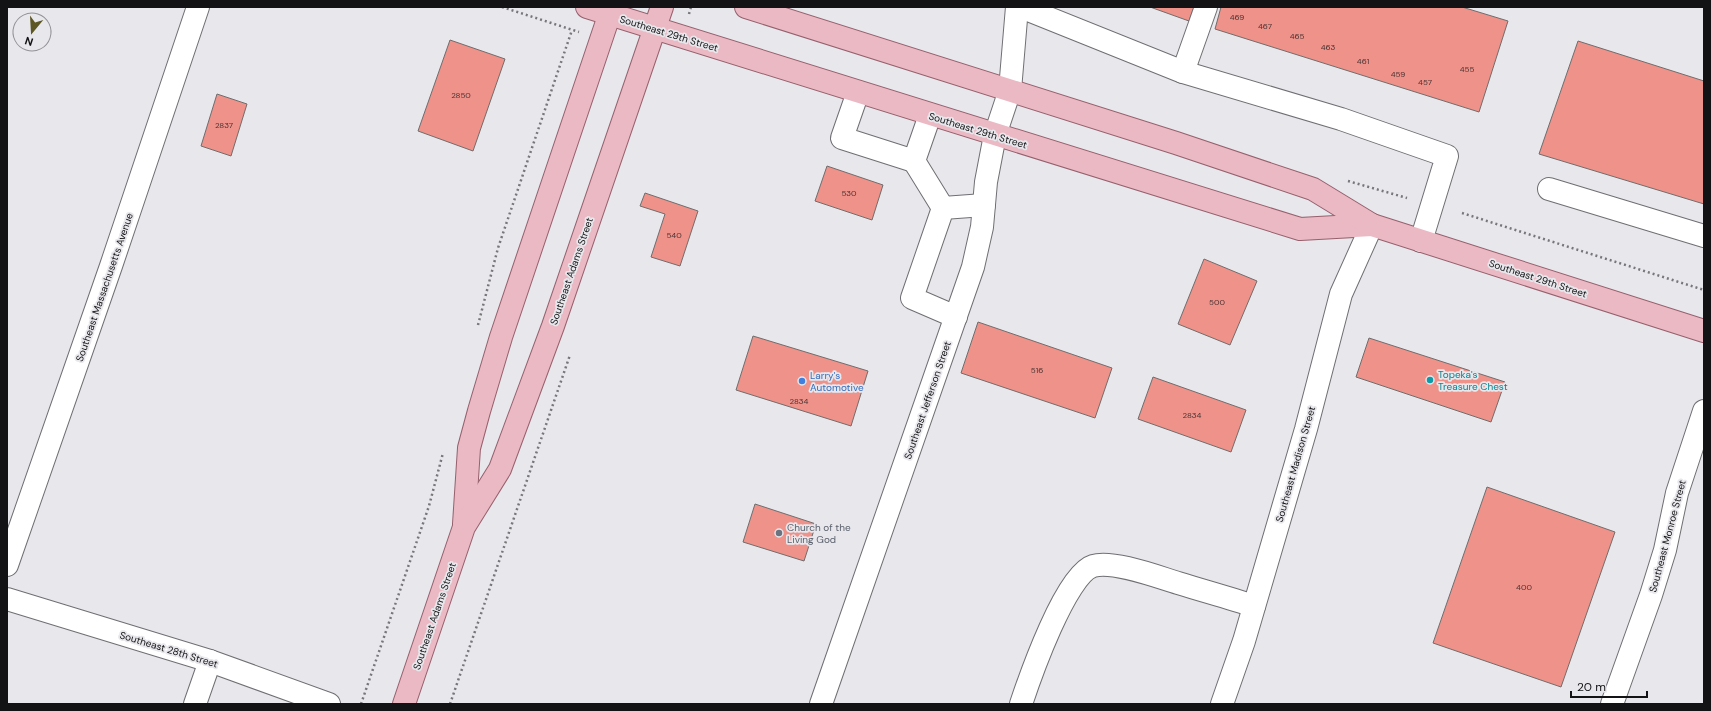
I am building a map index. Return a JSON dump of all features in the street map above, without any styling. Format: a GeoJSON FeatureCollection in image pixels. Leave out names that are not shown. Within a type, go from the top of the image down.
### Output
{"type":"FeatureCollection","features":[{"type":"Feature","properties":{"kind":"main road","name":"Southeast 29th Street"},"geometry":{"type":"LineString","coordinates":[[587,7],[610,11],[654,28],[1300,229],[1372,225]]}},
{"type":"Feature","properties":{"kind":"main road","name":"Southeast Adams Street"},"geometry":{"type":"LineString","coordinates":[[404,704],[464,527],[500,469],[553,326],[662,7]]}},
{"type":"Feature","properties":{"kind":"main road","name":"Southeast 29th Street"},"geometry":{"type":"LineString","coordinates":[[746,7],[1176,143],[1313,189],[1372,225],[1704,331]]}},
{"type":"Feature","properties":{"kind":"main road","name":"Southeast Adams Street"},"geometry":{"type":"LineString","coordinates":[[464,527],[469,448],[479,411],[501,337],[610,11]]}},
{"type":"Feature","properties":{"kind":"street","name":"Southeast Massachusetts Avenue"},"geometry":{"type":"LineString","coordinates":[[7,565],[111,266],[198,7]]}},
{"type":"Feature","properties":{"kind":"street","name":"Southeast Jefferson Street"},"geometry":{"type":"LineString","coordinates":[[821,704],[973,267],[982,227],[986,182],[995,135],[1010,90],[1017,7]]}},
{"type":"Feature","properties":{"kind":"street"},"geometry":{"type":"LineString","coordinates":[[1021,7],[1183,72],[1341,119],[1447,156],[1422,241]]}},
{"type":"Feature","properties":{"kind":"street"},"geometry":{"type":"LineString","coordinates":[[1183,72],[1206,7]]}},
{"type":"Feature","properties":{"kind":"street"},"geometry":{"type":"LineString","coordinates":[[858,92],[842,138],[914,161],[943,208]]}},
{"type":"Feature","properties":{"kind":"street"},"geometry":{"type":"LineString","coordinates":[[914,161],[930,115]]}},
{"type":"Feature","properties":{"kind":"street"},"geometry":{"type":"LineString","coordinates":[[1549,189],[1704,236]]}},
{"type":"Feature","properties":{"kind":"street"},"geometry":{"type":"LineString","coordinates":[[943,208],[984,205]]}},
{"type":"Feature","properties":{"kind":"street"},"geometry":{"type":"LineString","coordinates":[[943,208],[912,298],[956,316]]}},
{"type":"Feature","properties":{"kind":"street","name":"Southeast Madison Street"},"geometry":{"type":"LineString","coordinates":[[1222,704],[1254,606],[1306,430],[1342,294],[1372,225]]}},
{"type":"Feature","properties":{"kind":"street","name":"Southeast Monroe Street"},"geometry":{"type":"LineString","coordinates":[[1612,704],[1651,596],[1665,550],[1677,493],[1699,443],[1704,411]]}},
{"type":"Feature","properties":{"kind":"street"},"geometry":{"type":"LineString","coordinates":[[1021,704],[1055,615],[1083,571],[1093,566],[1113,566],[1134,570],[1254,606]]}},
{"type":"Feature","properties":{"kind":"street","name":"Southeast 28th Street"},"geometry":{"type":"LineString","coordinates":[[7,600],[210,661],[329,704]]}},
{"type":"Feature","properties":{"kind":"street"},"geometry":{"type":"LineString","coordinates":[[195,704],[210,661]]}},
{"type":"Feature","properties":{"kind":"path"},"geometry":{"type":"LineString","coordinates":[[681,36],[691,7]]}},
{"type":"Feature","properties":{"kind":"path"},"geometry":{"type":"LineString","coordinates":[[1462,213],[1704,290]]}},
{"type":"Feature","properties":{"kind":"path"},"geometry":{"type":"LineString","coordinates":[[450,704],[572,350]]}},
{"type":"Feature","properties":{"kind":"building"},"geometry":{"type":"Polygon","coordinates":[[[1150,7],[1194,7],[1189,21],[1150,7]]]}},
{"type":"Feature","properties":{"kind":"building"},"geometry":{"type":"Polygon","coordinates":[[[1221,7],[1462,7],[1508,21],[1479,112],[1215,29],[1221,7]]]}},
{"type":"Feature","properties":{"kind":"building"},"geometry":{"type":"Polygon","coordinates":[[[450,40],[505,59],[473,151],[418,131],[450,40]]]}},
{"type":"Feature","properties":{"kind":"building"},"geometry":{"type":"Polygon","coordinates":[[[1578,41],[1704,81],[1704,204],[1539,154],[1578,41]]]}},
{"type":"Feature","properties":{"kind":"building"},"geometry":{"type":"Polygon","coordinates":[[[217,94],[247,104],[231,156],[201,146],[217,94]]]}},
{"type":"Feature","properties":{"kind":"building"},"geometry":{"type":"Polygon","coordinates":[[[827,166],[883,185],[872,220],[815,201],[827,166]]]}},
{"type":"Feature","properties":{"kind":"building"},"geometry":{"type":"Polygon","coordinates":[[[645,193],[698,211],[680,266],[651,257],[665,214],[640,206],[645,193]]]}},
{"type":"Feature","properties":{"kind":"building"},"geometry":{"type":"Polygon","coordinates":[[[1204,259],[1257,281],[1230,345],[1178,324],[1204,259]]]}},
{"type":"Feature","properties":{"kind":"building"},"geometry":{"type":"Polygon","coordinates":[[[978,322],[1112,368],[1095,418],[961,373],[978,322]]]}},
{"type":"Feature","properties":{"kind":"building","name":"Larry's Automotive"},"geometry":{"type":"Polygon","coordinates":[[[753,336],[868,371],[851,426],[736,390],[753,336]]]}},
{"type":"Feature","properties":{"kind":"building","name":"Topeka's Treasure Chest"},"geometry":{"type":"Polygon","coordinates":[[[1369,338],[1505,382],[1491,422],[1356,377],[1369,338]]]}},
{"type":"Feature","properties":{"kind":"building"},"geometry":{"type":"Polygon","coordinates":[[[1153,377],[1246,410],[1231,452],[1138,419],[1153,377]]]}},
{"type":"Feature","properties":{"kind":"building"},"geometry":{"type":"Polygon","coordinates":[[[1487,487],[1615,532],[1561,687],[1433,643],[1487,487]]]}},
{"type":"Feature","properties":{"kind":"building","name":"Church of the Living God"},"geometry":{"type":"Polygon","coordinates":[[[755,504],[816,524],[804,561],[743,542],[755,504]]]}},
{"type":"Feature","properties":{"kind":"place","name":"Topeka's Treasure Chest"},"geometry":{"type":"Point","coordinates":[1430,380]}},
{"type":"Feature","properties":{"kind":"place","name":"Larry's Automotive"},"geometry":{"type":"Point","coordinates":[802,381]}},
{"type":"Feature","properties":{"kind":"place","name":"Church of the Living God"},"geometry":{"type":"Point","coordinates":[779,533]}}]}
